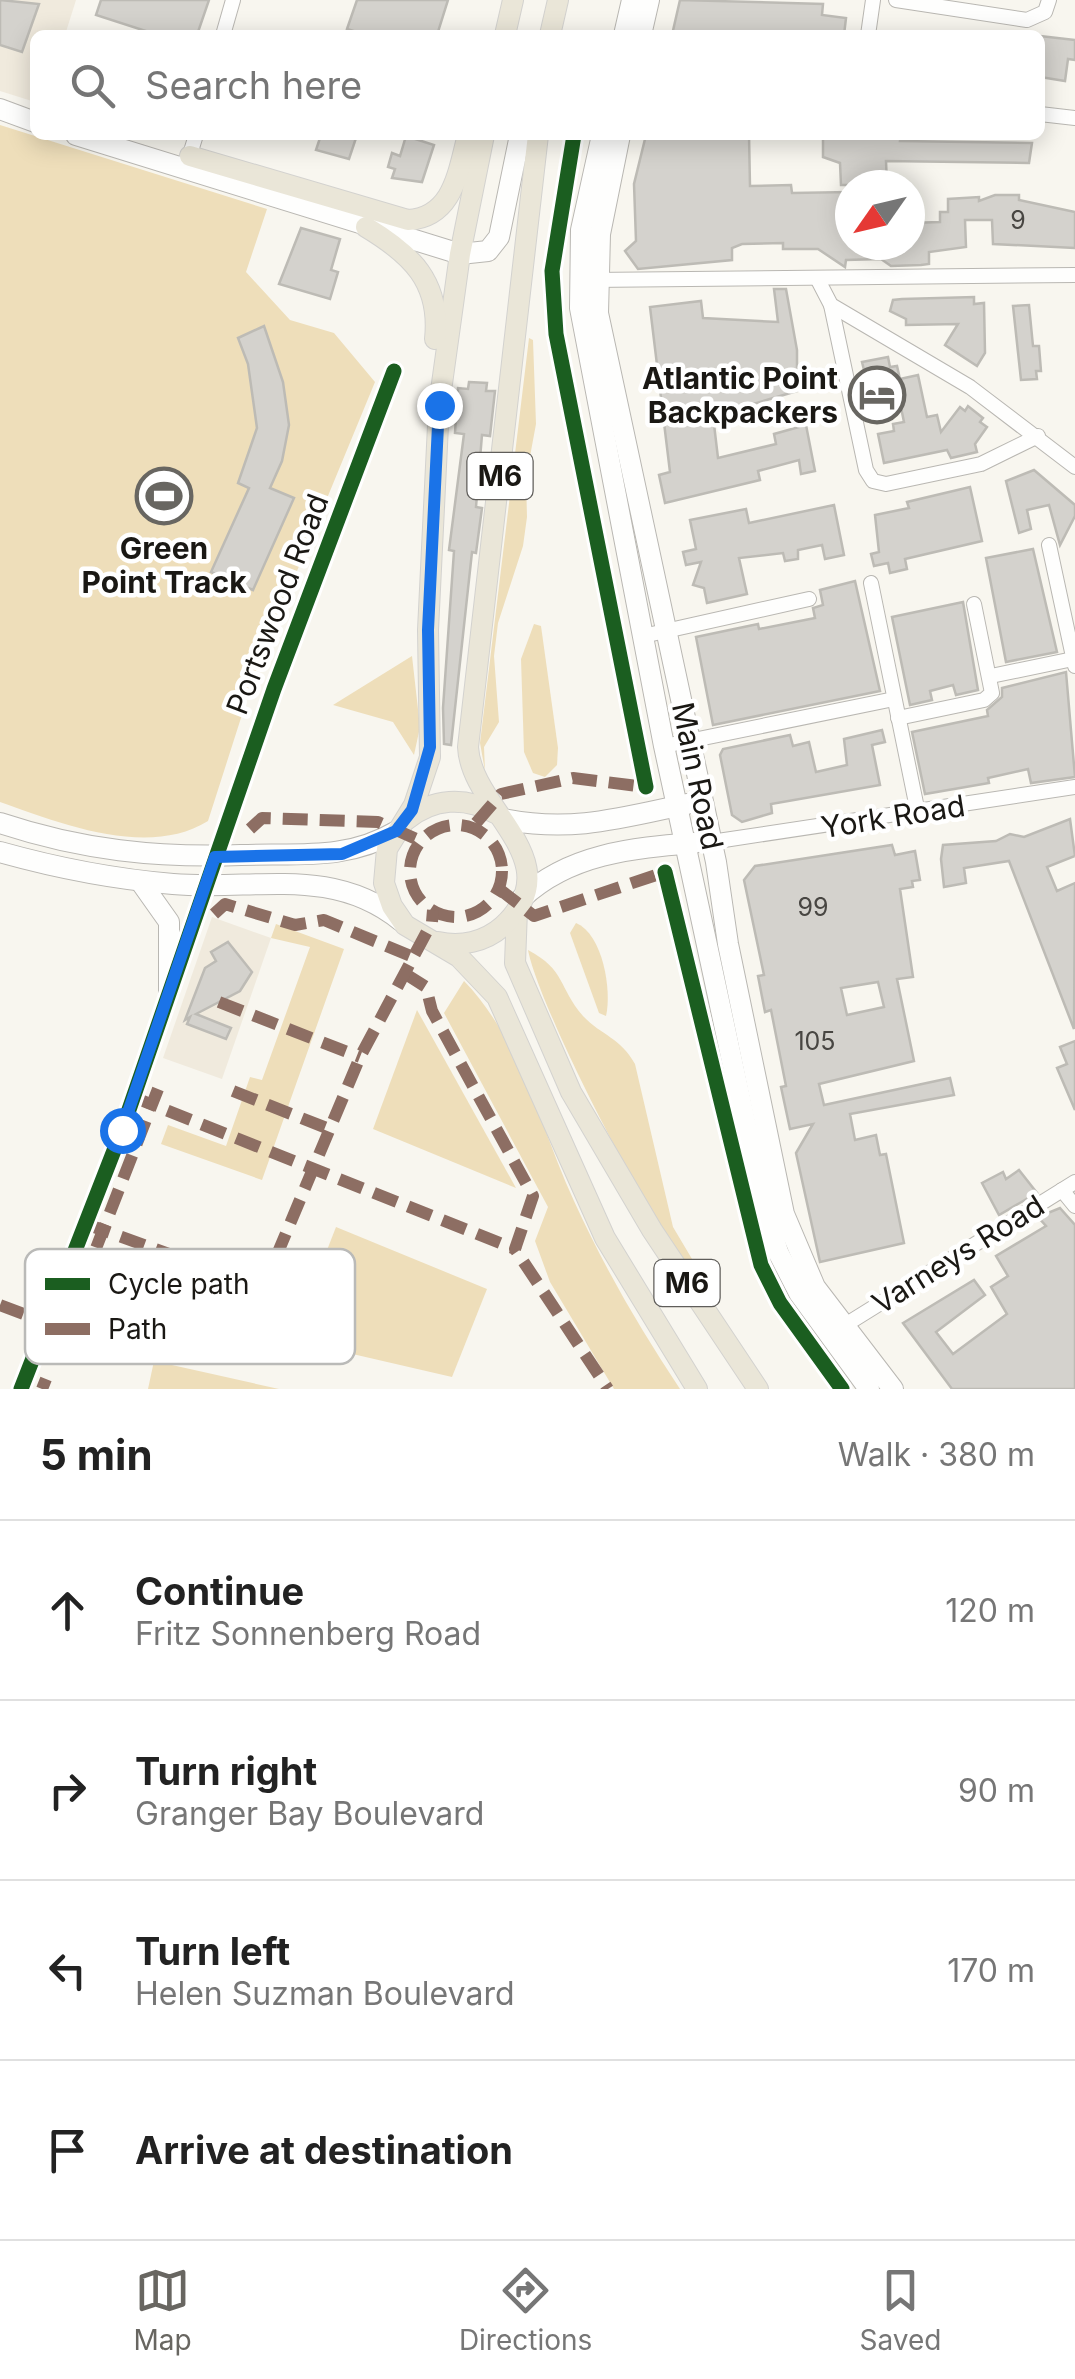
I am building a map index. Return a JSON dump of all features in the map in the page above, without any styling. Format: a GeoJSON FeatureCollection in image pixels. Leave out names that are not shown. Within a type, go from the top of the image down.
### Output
{"type":"FeatureCollection","features":[{"type":"Feature","properties":{"kind":"main road"},"geometry":{"type":"LineString","coordinates":[[506,30],[513,0]]}},
{"type":"Feature","properties":{"kind":"main road"},"geometry":{"type":"LineString","coordinates":[[551,30],[558,0]]}},
{"type":"Feature","properties":{"kind":"main road"},"geometry":{"type":"LineString","coordinates":[[625,30],[632,0]]}},
{"type":"Feature","properties":{"kind":"main road"},"geometry":{"type":"LineString","coordinates":[[642,30],[649,0]]}},
{"type":"Feature","properties":{"kind":"main road"},"geometry":{"type":"LineString","coordinates":[[0,100],[30,109]]}},
{"type":"Feature","properties":{"kind":"main road"},"geometry":{"type":"LineString","coordinates":[[0,110],[30,120]]}},
{"type":"Feature","properties":{"kind":"main road"},"geometry":{"type":"LineString","coordinates":[[96,140],[417,220],[446,202],[466,140]]}},
{"type":"Feature","properties":{"kind":"main road"},"geometry":{"type":"LineString","coordinates":[[133,140],[366,227],[460,254],[488,251],[499,237],[519,140]]}},
{"type":"Feature","properties":{"kind":"main road","name":"M6"},"geometry":{"type":"LineString","coordinates":[[483,140],[460,254],[439,405],[428,630],[430,747],[425,778],[386,852],[384,876],[389,900],[403,922],[474,969],[497,997],[605,1238],[697,1389]]}},
{"type":"Feature","properties":{"kind":"main road","name":"M6"},"geometry":{"type":"LineString","coordinates":[[537,140],[468,747],[477,783],[524,856],[515,963],[571,1092],[652,1230],[758,1389]]}},
{"type":"Feature","properties":{"kind":"main road","name":"Main Road"},"geometry":{"type":"LineString","coordinates":[[601,140],[582,230],[588,280],[598,313],[643,636],[685,844],[774,1242],[805,1304],[869,1389]]}},
{"type":"Feature","properties":{"kind":"main road","name":"Main Road"},"geometry":{"type":"LineString","coordinates":[[588,280],[619,140]]}},
{"type":"Feature","properties":{"kind":"main road"},"geometry":{"type":"LineString","coordinates":[[366,227],[413,259],[428,284],[436,317],[433,354],[439,405]]}},
{"type":"Feature","properties":{"kind":"main road","name":"Main Road"},"geometry":{"type":"LineString","coordinates":[[617,453],[668,630],[784,1214],[804,1268],[842,1327],[893,1389]]}},
{"type":"Feature","properties":{"kind":"main road"},"geometry":{"type":"LineString","coordinates":[[0,824],[102,850],[215,857],[342,854],[401,826],[426,807],[453,801],[475,804],[502,819],[542,827],[579,826],[702,801]]}},
{"type":"Feature","properties":{"kind":"main road"},"geometry":{"type":"LineString","coordinates":[[431,940],[454,944],[477,941],[500,928],[520,903],[560,868],[651,846],[711,842]]}},
{"type":"Feature","properties":{"kind":"main road"},"geometry":{"type":"LineString","coordinates":[[0,852],[140,880],[204,886],[339,888],[374,900],[403,922]]}},
{"type":"Feature","properties":{"kind":"main road"},"geometry":{"type":"LineString","coordinates":[[140,880],[170,922],[169,991]]}},
{"type":"Feature","properties":{"kind":"street"},"geometry":{"type":"LineString","coordinates":[[224,30],[233,0]]}},
{"type":"Feature","properties":{"kind":"street"},"geometry":{"type":"LineString","coordinates":[[869,30],[873,0]]}},
{"type":"Feature","properties":{"kind":"street"},"geometry":{"type":"LineString","coordinates":[[896,0],[1032,20],[1045,12],[1049,0]]}},
{"type":"Feature","properties":{"kind":"street"},"geometry":{"type":"LineString","coordinates":[[1045,115],[1075,118]]}},
{"type":"Feature","properties":{"kind":"street"},"geometry":{"type":"LineString","coordinates":[[188,163],[195,140]]}},
{"type":"Feature","properties":{"kind":"street"},"geometry":{"type":"LineString","coordinates":[[588,280],[1075,275]]}},
{"type":"Feature","properties":{"kind":"street"},"geometry":{"type":"LineString","coordinates":[[818,280],[832,305],[866,470],[873,481],[886,484],[980,464],[1038,436]]}},
{"type":"Feature","properties":{"kind":"street"},"geometry":{"type":"LineString","coordinates":[[832,305],[970,386],[1075,467]]}},
{"type":"Feature","properties":{"kind":"street","name":"Portswood Road"},"geometry":{"type":"LineString","coordinates":[[76,1249],[394,371]]}},
{"type":"Feature","properties":{"kind":"street"},"geometry":{"type":"LineString","coordinates":[[991,676],[1074,662],[1049,545]]}},
{"type":"Feature","properties":{"kind":"street"},"geometry":{"type":"LineString","coordinates":[[871,583],[918,813]]}},
{"type":"Feature","properties":{"kind":"street"},"geometry":{"type":"LineString","coordinates":[[643,636],[809,600]]}},
{"type":"Feature","properties":{"kind":"street"},"geometry":{"type":"LineString","coordinates":[[898,718],[984,700],[992,694],[974,604]]}},
{"type":"Feature","properties":{"kind":"street"},"geometry":{"type":"LineString","coordinates":[[664,746],[894,699]]}},
{"type":"Feature","properties":{"kind":"street","name":"York Road"},"geometry":{"type":"LineString","coordinates":[[711,842],[1075,787]]}},
{"type":"Feature","properties":{"kind":"street"},"geometry":{"type":"LineString","coordinates":[[1068,1186],[1075,1206]]}},
{"type":"Feature","properties":{"kind":"street","name":"Varneys Road"},"geometry":{"type":"LineString","coordinates":[[842,1327],[1068,1186]]}},
{"type":"Feature","properties":{"kind":"street","name":"Portswood Road"},"geometry":{"type":"LineString","coordinates":[[21,1389],[31,1364]]}},
{"type":"Feature","properties":{"kind":"shaded area"},"geometry":{"type":"Polygon","coordinates":[[[0,0],[76,0],[67,30],[30,30],[30,100],[0,91],[0,0]]]}},
{"type":"Feature","properties":{"kind":"shaded area","name":"Green Point Track"},"geometry":{"type":"Polygon","coordinates":[[[0,125],[30,134],[30,140],[48,140],[267,209],[246,272],[290,320],[334,333],[375,382],[257,668],[208,821],[185,832],[132,837],[77,827],[0,802],[0,125]]]}},
{"type":"Feature","properties":{"kind":"shaded area"},"geometry":{"type":"Polygon","coordinates":[[[529,338],[533,340],[536,424],[526,478],[527,517],[523,546],[498,623],[494,656],[499,722],[484,747],[485,771],[480,743],[529,338]]]}},
{"type":"Feature","properties":{"kind":"shaded area"},"geometry":{"type":"Polygon","coordinates":[[[534,624],[541,626],[558,748],[557,765],[545,777],[533,773],[524,752],[521,659],[534,624]]]}},
{"type":"Feature","properties":{"kind":"shaded area"},"geometry":{"type":"Polygon","coordinates":[[[412,656],[420,727],[414,755],[393,722],[333,705],[412,656]]]}},
{"type":"Feature","properties":{"kind":"shaded area"},"geometry":{"type":"Polygon","coordinates":[[[212,917],[271,938],[222,1079],[163,1058],[212,917]]]}},
{"type":"Feature","properties":{"kind":"shaded area"},"geometry":{"type":"Polygon","coordinates":[[[576,923],[585,929],[599,951],[608,992],[606,1016],[599,1013],[570,933],[576,923]]]}},
{"type":"Feature","properties":{"kind":"shaded area"},"geometry":{"type":"Polygon","coordinates":[[[276,924],[344,949],[262,1180],[161,1144],[168,1125],[226,1146],[250,1077],[262,1080],[310,947],[271,938],[276,924]]]}},
{"type":"Feature","properties":{"kind":"shaded area"},"geometry":{"type":"Polygon","coordinates":[[[528,950],[556,972],[583,1016],[623,1048],[635,1064],[673,1227],[717,1301],[669,1240],[609,1135],[556,1026],[528,950]]]}},
{"type":"Feature","properties":{"kind":"shaded area"},"geometry":{"type":"Polygon","coordinates":[[[464,981],[500,1029],[515,1057],[586,1226],[623,1297],[680,1389],[614,1389],[550,1282],[535,1241],[548,1207],[444,1013],[464,981]]]}},
{"type":"Feature","properties":{"kind":"shaded area"},"geometry":{"type":"Polygon","coordinates":[[[417,1010],[516,1188],[373,1129],[417,1010]]]}},
{"type":"Feature","properties":{"kind":"shaded area"},"geometry":{"type":"Polygon","coordinates":[[[336,1227],[487,1289],[452,1377],[355,1355],[355,1249],[327,1249],[336,1227]]]}},
{"type":"Feature","properties":{"kind":"shaded area"},"geometry":{"type":"Polygon","coordinates":[[[153,1364],[167,1364],[279,1389],[148,1389],[153,1364]]]}},
{"type":"Feature","properties":{"kind":"building"},"geometry":{"type":"Polygon","coordinates":[[[0,0],[39,4],[22,52],[0,45],[0,0]]]}},
{"type":"Feature","properties":{"kind":"building"},"geometry":{"type":"Polygon","coordinates":[[[101,0],[209,0],[199,30],[142,30],[96,15],[101,0]]]}},
{"type":"Feature","properties":{"kind":"building"},"geometry":{"type":"Polygon","coordinates":[[[357,0],[448,0],[439,30],[347,29],[357,0]]]}},
{"type":"Feature","properties":{"kind":"building"},"geometry":{"type":"Polygon","coordinates":[[[680,0],[823,4],[822,15],[846,18],[845,30],[673,30],[680,0]]]}},
{"type":"Feature","properties":{"kind":"building"},"geometry":{"type":"Polygon","coordinates":[[[1045,37],[1075,40],[1075,60],[1068,59],[1065,81],[1045,78],[1045,37]]]}},
{"type":"Feature","properties":{"kind":"building"},"geometry":{"type":"Polygon","coordinates":[[[319,140],[355,140],[349,159],[316,150],[319,140]]]}},
{"type":"Feature","properties":{"kind":"building"},"geometry":{"type":"Polygon","coordinates":[[[405,140],[434,145],[422,182],[392,178],[395,169],[388,167],[392,153],[400,156],[405,140]]]}},
{"type":"Feature","properties":{"kind":"building"},"geometry":{"type":"Polygon","coordinates":[[[645,140],[749,140],[750,186],[791,185],[792,193],[835,192],[835,260],[846,260],[845,267],[818,249],[783,249],[783,243],[742,244],[732,248],[732,260],[638,269],[625,251],[636,241],[634,184],[645,140]]]}},
{"type":"Feature","properties":{"kind":"building"},"geometry":{"type":"Polygon","coordinates":[[[823,140],[1032,143],[1029,163],[886,161],[886,170],[840,170],[840,163],[823,157],[823,140]]]}},
{"type":"Feature","properties":{"kind":"building"},"geometry":{"type":"Polygon","coordinates":[[[995,195],[1019,195],[1019,200],[1075,212],[1075,248],[993,244],[992,220],[965,220],[966,247],[929,252],[929,264],[891,266],[882,260],[925,260],[925,222],[940,222],[940,212],[948,212],[948,199],[979,197],[979,201],[995,195]]]}},
{"type":"Feature","properties":{"kind":"building"},"geometry":{"type":"Polygon","coordinates":[[[301,228],[340,239],[331,270],[338,272],[330,299],[279,284],[301,228]]]}},
{"type":"Feature","properties":{"kind":"building"},"geometry":{"type":"Polygon","coordinates":[[[774,289],[786,289],[797,350],[797,391],[713,416],[718,458],[776,444],[774,434],[806,425],[815,471],[801,474],[799,460],[758,471],[760,480],[665,503],[659,475],[670,472],[650,307],[701,301],[703,318],[778,322],[774,289]]]}},
{"type":"Feature","properties":{"kind":"building"},"geometry":{"type":"Polygon","coordinates":[[[974,297],[974,304],[984,303],[985,353],[977,366],[945,345],[958,324],[906,325],[906,319],[890,311],[893,300],[974,297]]]}},
{"type":"Feature","properties":{"kind":"building"},"geometry":{"type":"Polygon","coordinates":[[[1029,305],[1033,346],[1039,346],[1041,371],[1036,371],[1037,379],[1021,380],[1013,306],[1029,305]]]}},
{"type":"Feature","properties":{"kind":"building"},"geometry":{"type":"Polygon","coordinates":[[[264,326],[283,382],[289,425],[282,461],[270,488],[294,498],[253,590],[211,572],[249,488],[238,483],[257,428],[248,364],[238,338],[264,326]]]}},
{"type":"Feature","properties":{"kind":"building"},"geometry":{"type":"Polygon","coordinates":[[[888,357],[890,367],[897,366],[900,379],[918,375],[927,417],[937,415],[941,432],[960,407],[965,411],[968,406],[983,418],[980,422],[987,427],[975,444],[977,452],[951,458],[947,450],[884,463],[878,434],[894,431],[893,424],[904,422],[899,398],[872,402],[862,362],[888,357]]]}},
{"type":"Feature","properties":{"kind":"building"},"geometry":{"type":"Polygon","coordinates":[[[469,382],[487,383],[486,391],[495,391],[490,436],[482,435],[476,507],[482,508],[476,553],[472,552],[451,745],[444,744],[443,708],[454,551],[449,550],[464,434],[455,433],[458,388],[468,389],[469,382]]]}},
{"type":"Feature","properties":{"kind":"building"},"geometry":{"type":"Polygon","coordinates":[[[1034,470],[1075,505],[1075,516],[1060,545],[1049,505],[1027,510],[1031,529],[1019,533],[1006,481],[1034,470]]]}},
{"type":"Feature","properties":{"kind":"building"},"geometry":{"type":"Polygon","coordinates":[[[970,487],[982,541],[905,559],[907,569],[890,573],[888,563],[874,566],[871,554],[879,552],[875,515],[909,508],[907,502],[970,487]]]}},
{"type":"Feature","properties":{"kind":"building"},"geometry":{"type":"Polygon","coordinates":[[[834,505],[844,555],[825,559],[822,545],[798,550],[798,559],[785,561],[783,553],[739,558],[747,594],[707,603],[704,588],[693,585],[701,562],[686,565],[683,552],[696,549],[690,520],[746,509],[749,523],[834,505]]]}},
{"type":"Feature","properties":{"kind":"building"},"geometry":{"type":"Polygon","coordinates":[[[1033,549],[1057,652],[1006,662],[986,558],[1033,549]]]}},
{"type":"Feature","properties":{"kind":"building"},"geometry":{"type":"Polygon","coordinates":[[[855,581],[880,691],[713,725],[696,637],[758,624],[759,629],[815,618],[813,608],[823,605],[820,590],[855,581]]]}},
{"type":"Feature","properties":{"kind":"building"},"geometry":{"type":"Polygon","coordinates":[[[963,602],[978,690],[956,695],[953,685],[930,691],[932,700],[910,705],[892,617],[963,602]]]}},
{"type":"Feature","properties":{"kind":"building"},"geometry":{"type":"Polygon","coordinates":[[[1066,672],[1075,777],[1031,783],[1028,769],[988,778],[989,783],[925,794],[912,732],[988,716],[987,710],[1002,697],[1002,688],[1066,672]]]}},
{"type":"Feature","properties":{"kind":"building"},"geometry":{"type":"Polygon","coordinates":[[[882,730],[885,742],[872,745],[880,785],[771,804],[772,813],[742,822],[732,815],[720,755],[723,749],[790,735],[793,746],[809,742],[816,772],[847,765],[844,739],[882,730]]]}},
{"type":"Feature","properties":{"kind":"building"},"geometry":{"type":"Polygon","coordinates":[[[1070,819],[1075,856],[1047,867],[1057,891],[1075,883],[1074,1029],[1009,861],[964,868],[966,883],[944,887],[941,859],[943,845],[996,841],[1010,834],[1024,837],[1070,819]]]}},
{"type":"Feature","properties":{"kind":"building"},"geometry":{"type":"Polygon","coordinates":[[[892,845],[895,855],[915,851],[920,880],[912,881],[913,887],[900,889],[913,977],[897,979],[914,1061],[819,1084],[824,1105],[950,1078],[954,1095],[850,1114],[855,1140],[876,1135],[880,1155],[886,1154],[904,1243],[820,1262],[796,1153],[813,1124],[790,1129],[781,1087],[786,1086],[771,1010],[765,1012],[758,976],[764,975],[744,880],[755,866],[892,845]],[[878,982],[841,988],[847,1015],[884,1007],[878,982]]]}},
{"type":"Feature","properties":{"kind":"building"},"geometry":{"type":"Polygon","coordinates":[[[228,942],[252,972],[240,991],[196,1014],[231,1028],[226,1039],[187,1024],[190,1017],[185,1020],[205,968],[216,961],[211,952],[228,942]]]}},
{"type":"Feature","properties":{"kind":"building"},"geometry":{"type":"Polygon","coordinates":[[[1075,1041],[1075,1110],[1057,1068],[1067,1064],[1060,1047],[1075,1041]]]}},
{"type":"Feature","properties":{"kind":"building"},"geometry":{"type":"Polygon","coordinates":[[[1019,1170],[1037,1193],[999,1215],[982,1183],[1003,1172],[1006,1179],[1019,1170]]]}},
{"type":"Feature","properties":{"kind":"building"},"geometry":{"type":"Polygon","coordinates":[[[1060,1208],[1075,1225],[1075,1389],[952,1389],[903,1323],[974,1280],[985,1295],[936,1332],[953,1354],[1007,1314],[991,1287],[1008,1276],[996,1256],[1046,1226],[1038,1217],[1060,1208]]]}},
{"type":"Feature","properties":{"kind":"marked path"},"geometry":{"type":"LineString","coordinates":[[476,823],[501,794],[573,778],[646,787]]}},
{"type":"Feature","properties":{"kind":"marked path"},"geometry":{"type":"LineString","coordinates":[[250,829],[262,818],[378,822],[421,841]]}},
{"type":"Feature","properties":{"kind":"marked path"},"geometry":{"type":"LineString","coordinates":[[456,825],[473,829],[488,839],[498,854],[502,871],[498,888],[488,903],[473,913],[456,917],[439,913],[424,903],[414,888],[410,871],[414,854],[424,839],[439,829],[456,825]]}},
{"type":"Feature","properties":{"kind":"marked path"},"geometry":{"type":"LineString","coordinates":[[498,888],[534,916],[665,872]]}},
{"type":"Feature","properties":{"kind":"marked path"},"geometry":{"type":"LineString","coordinates":[[214,914],[225,904],[295,925],[324,920],[413,957]]}},
{"type":"Feature","properties":{"kind":"marked path"},"geometry":{"type":"LineString","coordinates":[[279,1249],[360,1057],[432,922],[433,910]]}},
{"type":"Feature","properties":{"kind":"marked path"},"geometry":{"type":"LineString","coordinates":[[404,973],[426,987],[432,1011],[533,1196],[515,1249],[608,1389]]}},
{"type":"Feature","properties":{"kind":"marked path"},"geometry":{"type":"LineString","coordinates":[[219,1002],[360,1057]]}},
{"type":"Feature","properties":{"kind":"marked path"},"geometry":{"type":"LineString","coordinates":[[96,1249],[158,1089]]}},
{"type":"Feature","properties":{"kind":"marked path"},"geometry":{"type":"LineString","coordinates":[[233,1091],[329,1129]]}},
{"type":"Feature","properties":{"kind":"marked path"},"geometry":{"type":"LineString","coordinates":[[133,1097],[515,1249]]}},
{"type":"Feature","properties":{"kind":"marked path"},"geometry":{"type":"LineString","coordinates":[[86,1224],[155,1249]]}},
{"type":"Feature","properties":{"kind":"marked path"},"geometry":{"type":"LineString","coordinates":[[0,1305],[25,1315]]}},
{"type":"Feature","properties":{"kind":"marked path"},"geometry":{"type":"LineString","coordinates":[[42,1389],[46,1379]]}},
{"type":"Feature","properties":{"kind":"cycle path"},"geometry":{"type":"LineString","coordinates":[[573,140],[552,271],[556,334],[646,787]]}},
{"type":"Feature","properties":{"kind":"cycle path"},"geometry":{"type":"LineString","coordinates":[[76,1249],[122,1130],[274,689],[394,371]]}},
{"type":"Feature","properties":{"kind":"cycle path"},"geometry":{"type":"LineString","coordinates":[[665,872],[761,1265],[780,1303],[842,1389]]}},
{"type":"Feature","properties":{"kind":"cycle path"},"geometry":{"type":"LineString","coordinates":[[21,1389],[31,1364]]}},
{"type":"Feature","properties":{"kind":"place","name":"Atlantic Point Backpackers"},"geometry":{"type":"Point","coordinates":[877,395]}},
{"type":"Feature","properties":{"kind":"place","name":"Green Point Track"},"geometry":{"type":"Point","coordinates":[164,496]}},
{"type":"Feature","properties":{"kind":"route"},"geometry":{"type":"LineString","coordinates":[[122,1130],[215,857],[352,852],[396,831],[414,805],[425,778],[430,747],[428,630],[439,405]]}}]}
